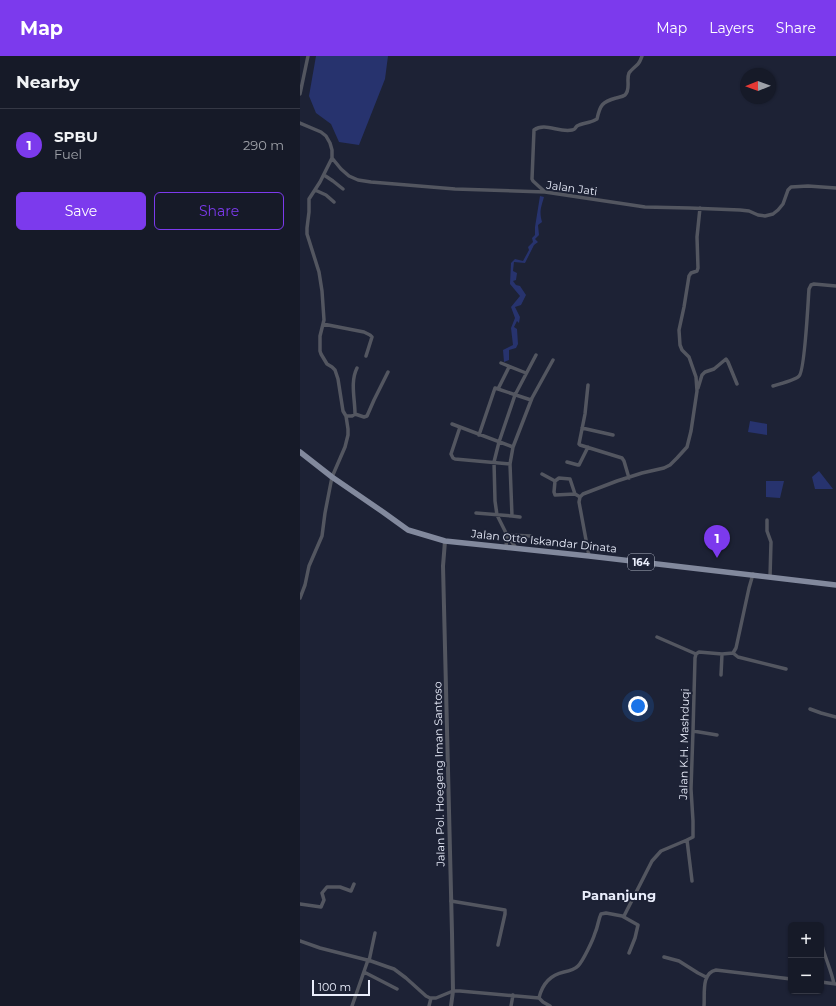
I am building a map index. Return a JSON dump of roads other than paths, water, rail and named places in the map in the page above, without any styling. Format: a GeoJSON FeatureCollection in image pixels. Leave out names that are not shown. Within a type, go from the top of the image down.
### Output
{"type":"FeatureCollection","features":[{"type":"Feature","properties":{"kind":"main road","name":"Jalan Otto Iskandar Dinata"},"geometry":{"type":"LineString","coordinates":[[300,452],[332,477],[408,530],[445,541],[753,574],[836,585]]}},
{"type":"Feature","properties":{"kind":"street"},"geometry":{"type":"LineString","coordinates":[[300,94],[308,56]]}},
{"type":"Feature","properties":{"kind":"street"},"geometry":{"type":"LineString","coordinates":[[543,192],[532,179],[534,130],[540,127],[558,130],[572,130],[579,125],[595,120],[603,103],[622,97],[627,92],[629,74],[642,56]]}},
{"type":"Feature","properties":{"kind":"street","name":"Jalan Jati"},"geometry":{"type":"LineString","coordinates":[[300,123],[321,132],[326,136],[332,150],[332,158],[349,176],[358,180],[372,182],[455,189],[543,192],[645,207],[740,210],[765,216],[773,214],[783,204],[788,190],[791,187],[808,186],[836,188]]}},
{"type":"Feature","properties":{"kind":"street"},"geometry":{"type":"LineString","coordinates":[[300,598],[305,585],[309,566],[322,536],[332,477],[348,435],[346,416],[343,411],[338,379],[335,370],[327,364],[320,351],[320,336],[324,320],[323,300],[319,272],[306,228],[311,196],[324,175],[332,158]]}},
{"type":"Feature","properties":{"kind":"street"},"geometry":{"type":"LineString","coordinates":[[324,175],[343,189]]}},
{"type":"Feature","properties":{"kind":"street"},"geometry":{"type":"LineString","coordinates":[[315,190],[326,195],[334,202]]}},
{"type":"Feature","properties":{"kind":"street"},"geometry":{"type":"LineString","coordinates":[[697,391],[696,377],[689,357],[682,350],[680,345],[679,330],[689,276],[691,273],[697,271],[698,268],[697,237],[700,208]]}},
{"type":"Feature","properties":{"kind":"street"},"geometry":{"type":"LineString","coordinates":[[773,386],[798,377],[801,374],[810,286],[814,284],[836,286]]}},
{"type":"Feature","properties":{"kind":"street"},"geometry":{"type":"LineString","coordinates":[[323,324],[364,332],[370,335],[372,337],[366,356]]}},
{"type":"Feature","properties":{"kind":"street"},"geometry":{"type":"LineString","coordinates":[[516,548],[507,535],[497,515],[494,462],[499,442],[515,395],[536,355]]}},
{"type":"Feature","properties":{"kind":"street"},"geometry":{"type":"LineString","coordinates":[[589,556],[579,502],[580,497],[583,494],[617,481],[664,468],[670,465],[683,452],[687,447],[691,431],[697,391],[702,375],[705,372],[714,369],[726,359],[737,384]]}},
{"type":"Feature","properties":{"kind":"street"},"geometry":{"type":"LineString","coordinates":[[512,516],[510,464],[513,447],[531,400],[552,360]]}},
{"type":"Feature","properties":{"kind":"street"},"geometry":{"type":"LineString","coordinates":[[500,363],[526,373]]}},
{"type":"Feature","properties":{"kind":"street"},"geometry":{"type":"LineString","coordinates":[[479,435],[495,389],[498,389],[509,367]]}},
{"type":"Feature","properties":{"kind":"street"},"geometry":{"type":"LineString","coordinates":[[354,414],[353,380],[356,368]]}},
{"type":"Feature","properties":{"kind":"street"},"geometry":{"type":"LineString","coordinates":[[346,416],[352,416],[354,414],[364,417],[368,416],[388,372]]}},
{"type":"Feature","properties":{"kind":"street"},"geometry":{"type":"LineString","coordinates":[[588,385],[585,414],[579,444],[622,458],[629,478]]}},
{"type":"Feature","properties":{"kind":"street"},"geometry":{"type":"LineString","coordinates":[[498,389],[531,400]]}},
{"type":"Feature","properties":{"kind":"street"},"geometry":{"type":"LineString","coordinates":[[452,424],[513,447]]}},
{"type":"Feature","properties":{"kind":"street"},"geometry":{"type":"LineString","coordinates":[[460,427],[451,454],[452,458],[510,464]]}},
{"type":"Feature","properties":{"kind":"street"},"geometry":{"type":"LineString","coordinates":[[582,428],[613,436]]}},
{"type":"Feature","properties":{"kind":"street"},"geometry":{"type":"LineString","coordinates":[[567,462],[579,465],[588,448]]}},
{"type":"Feature","properties":{"kind":"street"},"geometry":{"type":"LineString","coordinates":[[542,474],[555,481]]}},
{"type":"Feature","properties":{"kind":"street"},"geometry":{"type":"LineString","coordinates":[[555,481],[559,478],[570,479],[575,494]]}},
{"type":"Feature","properties":{"kind":"street"},"geometry":{"type":"LineString","coordinates":[[555,481],[555,495],[575,494],[580,497]]}},
{"type":"Feature","properties":{"kind":"street"},"geometry":{"type":"LineString","coordinates":[[476,513],[520,517]]}},
{"type":"Feature","properties":{"kind":"street"},"geometry":{"type":"LineString","coordinates":[[767,520],[767,534],[771,542],[770,577]]}},
{"type":"Feature","properties":{"kind":"street"},"geometry":{"type":"LineString","coordinates":[[507,535],[531,536]]}},
{"type":"Feature","properties":{"kind":"street"},"geometry":{"type":"LineString","coordinates":[[506,547],[507,535]]}},
{"type":"Feature","properties":{"kind":"street","name":"Jalan Pol. Hoegeng Iman Santoso"},"geometry":{"type":"LineString","coordinates":[[445,541],[443,566],[450,801],[452,1006]]}},
{"type":"Feature","properties":{"kind":"street"},"geometry":{"type":"LineString","coordinates":[[732,653],[736,648],[753,574]]}},
{"type":"Feature","properties":{"kind":"street"},"geometry":{"type":"LineString","coordinates":[[300,584],[305,585]]}},
{"type":"Feature","properties":{"kind":"street"},"geometry":{"type":"LineString","coordinates":[[657,638],[696,654],[699,652],[722,654],[732,653],[738,657],[786,669]]}},
{"type":"Feature","properties":{"kind":"street","name":"Jalan K.H. Mashduqi"},"geometry":{"type":"LineString","coordinates":[[687,840],[693,837],[694,831],[691,789],[696,654]]}},
{"type":"Feature","properties":{"kind":"street"},"geometry":{"type":"LineString","coordinates":[[721,676],[722,654]]}},
{"type":"Feature","properties":{"kind":"street"},"geometry":{"type":"LineString","coordinates":[[810,709],[836,717]]}},
{"type":"Feature","properties":{"kind":"street"},"geometry":{"type":"LineString","coordinates":[[694,731],[717,735]]}},
{"type":"Feature","properties":{"kind":"street"},"geometry":{"type":"LineString","coordinates":[[622,916],[626,914],[652,861],[658,853],[687,840],[692,881]]}},
{"type":"Feature","properties":{"kind":"street"},"geometry":{"type":"LineString","coordinates":[[300,904],[321,907],[324,900],[322,893],[328,887],[341,887],[350,891],[354,884]]}},
{"type":"Feature","properties":{"kind":"street"},"geometry":{"type":"LineString","coordinates":[[451,901],[505,910],[506,914],[498,945]]}},
{"type":"Feature","properties":{"kind":"street"},"geometry":{"type":"LineString","coordinates":[[539,998],[541,991],[550,978],[575,969],[578,966],[595,934],[601,914],[606,913],[622,916],[638,925],[629,953]]}},
{"type":"Feature","properties":{"kind":"street"},"geometry":{"type":"LineString","coordinates":[[352,1006],[368,960],[375,933]]}},
{"type":"Feature","properties":{"kind":"street"},"geometry":{"type":"LineString","coordinates":[[300,941],[320,948],[368,960],[394,969],[413,983],[426,996],[431,998],[436,998],[452,991],[460,990],[539,998],[550,1006]]}},
{"type":"Feature","properties":{"kind":"street"},"geometry":{"type":"LineString","coordinates":[[824,955],[835,984],[824,982]]}},
{"type":"Feature","properties":{"kind":"street"},"geometry":{"type":"LineString","coordinates":[[664,957],[679,961],[706,977]]}},
{"type":"Feature","properties":{"kind":"street"},"geometry":{"type":"LineString","coordinates":[[704,1006],[706,977],[710,972],[716,970],[788,979]]}},
{"type":"Feature","properties":{"kind":"street"},"geometry":{"type":"LineString","coordinates":[[364,972],[397,989]]}},
{"type":"Feature","properties":{"kind":"street"},"geometry":{"type":"LineString","coordinates":[[511,1006],[513,995]]}},
{"type":"Feature","properties":{"kind":"street"},"geometry":{"type":"LineString","coordinates":[[429,1006],[431,998]]}},
{"type":"Feature","properties":{"kind":"place","name":"SPBU"},"geometry":{"type":"Point","coordinates":[717,558]}},
{"type":"Feature","properties":{"kind":"district","name":"Pananjung"},"geometry":{"type":"Point","coordinates":[619,895]}}]}
